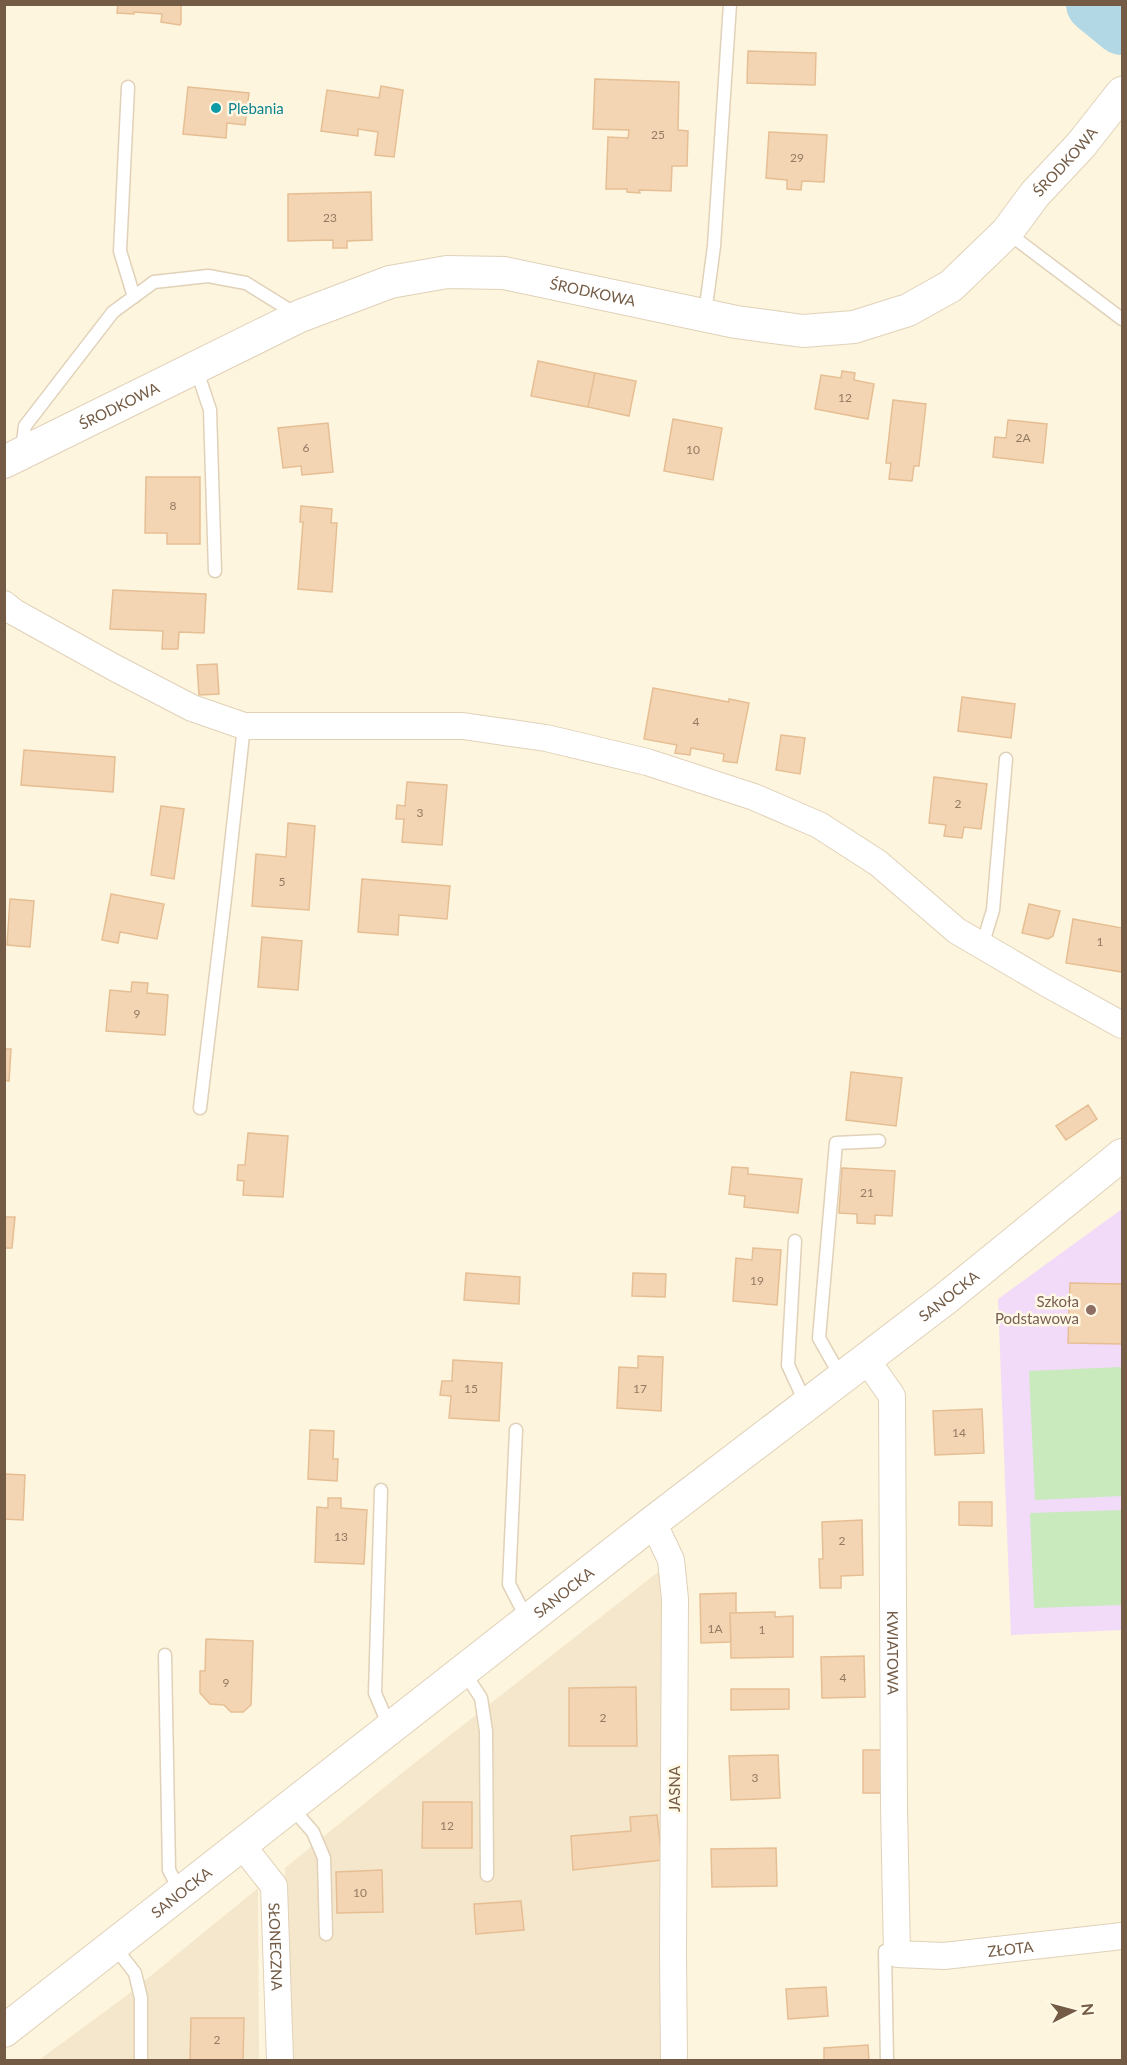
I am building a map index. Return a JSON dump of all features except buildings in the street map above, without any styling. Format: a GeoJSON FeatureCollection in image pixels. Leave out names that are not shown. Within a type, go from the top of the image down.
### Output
{"type":"FeatureCollection","features":[{"type":"Feature","properties":{"kind":"street","name":"ŚRODKOWA"},"geometry":{"type":"LineString","coordinates":[[13,457],[300,316],[390,282],[447,272],[504,273],[736,322],[803,332],[854,327],[908,310],[951,286],[1007,232],[1035,194],[1081,145],[1122,93]]}},
{"type":"Feature","properties":{"kind":"street"},"geometry":{"type":"LineString","coordinates":[[4,604],[14,612],[104,663],[192,708],[244,726],[463,726],[546,738],[647,762],[754,797],[819,825],[878,863],[957,931],[1122,1025]]}},
{"type":"Feature","properties":{"kind":"street","name":"SANOCKA"},"geometry":{"type":"LineString","coordinates":[[4,2031],[527,1620],[945,1299],[1122,1155]]}},
{"type":"Feature","properties":{"kind":"street","name":"KWIATOWA"},"geometry":{"type":"LineString","coordinates":[[853,1369],[892,1396],[893,1795],[897,1954]]}},
{"type":"Feature","properties":{"kind":"street","name":"JASNA"},"geometry":{"type":"LineString","coordinates":[[653,1522],[671,1560],[675,1599],[674,2061]]}},
{"type":"Feature","properties":{"kind":"street","name":"SŁONECZNA"},"geometry":{"type":"LineString","coordinates":[[241,1844],[274,1886],[280,2061]]}},
{"type":"Feature","properties":{"kind":"street","name":"ZŁOTA"},"geometry":{"type":"LineString","coordinates":[[897,1954],[944,1956],[1122,1936]]}},
{"type":"Feature","properties":{"kind":"lane"},"geometry":{"type":"LineString","coordinates":[[705,315],[714,246],[730,4]]}},
{"type":"Feature","properties":{"kind":"lane"},"geometry":{"type":"LineString","coordinates":[[128,87],[120,251],[134,297]]}},
{"type":"Feature","properties":{"kind":"lane"},"geometry":{"type":"LineString","coordinates":[[1007,232],[1122,319]]}},
{"type":"Feature","properties":{"kind":"lane"},"geometry":{"type":"LineString","coordinates":[[13,457],[26,426],[113,312],[154,282],[208,276],[246,283],[300,316]]}},
{"type":"Feature","properties":{"kind":"lane"},"geometry":{"type":"LineString","coordinates":[[195,367],[210,410],[215,571]]}},
{"type":"Feature","properties":{"kind":"lane"},"geometry":{"type":"LineString","coordinates":[[200,1108],[244,726]]}},
{"type":"Feature","properties":{"kind":"lane"},"geometry":{"type":"LineString","coordinates":[[982,946],[993,910],[1006,759]]}},
{"type":"Feature","properties":{"kind":"lane"},"geometry":{"type":"LineString","coordinates":[[853,1369],[819,1338],[836,1143],[879,1141]]}},
{"type":"Feature","properties":{"kind":"lane"},"geometry":{"type":"LineString","coordinates":[[795,1241],[788,1365],[806,1405]]}},
{"type":"Feature","properties":{"kind":"lane"},"geometry":{"type":"LineString","coordinates":[[516,1430],[509,1584],[527,1620]]}},
{"type":"Feature","properties":{"kind":"lane"},"geometry":{"type":"LineString","coordinates":[[381,1490],[375,1692],[390,1728]]}},
{"type":"Feature","properties":{"kind":"lane"},"geometry":{"type":"LineString","coordinates":[[165,1655],[169,1870],[181,1892]]}},
{"type":"Feature","properties":{"kind":"lane"},"geometry":{"type":"LineString","coordinates":[[463,1671],[481,1698],[486,1731],[487,1875]]}},
{"type":"Feature","properties":{"kind":"lane"},"geometry":{"type":"LineString","coordinates":[[291,1806],[313,1832],[324,1858],[326,1934]]}},
{"type":"Feature","properties":{"kind":"lane"},"geometry":{"type":"LineString","coordinates":[[113,1946],[135,1973],[141,1998],[141,2061]]}},
{"type":"Feature","properties":{"kind":"lane"},"geometry":{"type":"LineString","coordinates":[[887,2061],[885,1951],[897,1954]]}},
{"type":"Feature","properties":{"kind":"shaded area"},"geometry":{"type":"Polygon","coordinates":[[[1122,1209],[1122,1630],[1011,1635],[998,1299],[1122,1209]]]}},
{"type":"Feature","properties":{"kind":"shaded area"},"geometry":{"type":"Polygon","coordinates":[[[662,1569],[664,2060],[291,2060],[285,1868],[662,1569]]]}},
{"type":"Feature","properties":{"kind":"shaded area"},"geometry":{"type":"Polygon","coordinates":[[[258,1888],[259,2060],[39,2060],[126,1996],[258,1888]]]}},
{"type":"Feature","properties":{"kind":"green space"},"geometry":{"type":"Polygon","coordinates":[[[1122,1367],[1122,1496],[1035,1500],[1029,1371],[1122,1367]]]}},
{"type":"Feature","properties":{"kind":"green space"},"geometry":{"type":"Polygon","coordinates":[[[1122,1510],[1122,1605],[1034,1608],[1030,1513],[1122,1510]]]}},
{"type":"Feature","properties":{"kind":"waterway"},"geometry":{"type":"LineString","coordinates":[[1095,4],[1122,26]]}},
{"type":"Feature","properties":{"kind":"place","name":"Plebania"},"geometry":{"type":"Point","coordinates":[216,108]}},
{"type":"Feature","properties":{"kind":"place","name":"Szkoła Podstawowa"},"geometry":{"type":"Point","coordinates":[1091,1310]}}]}
